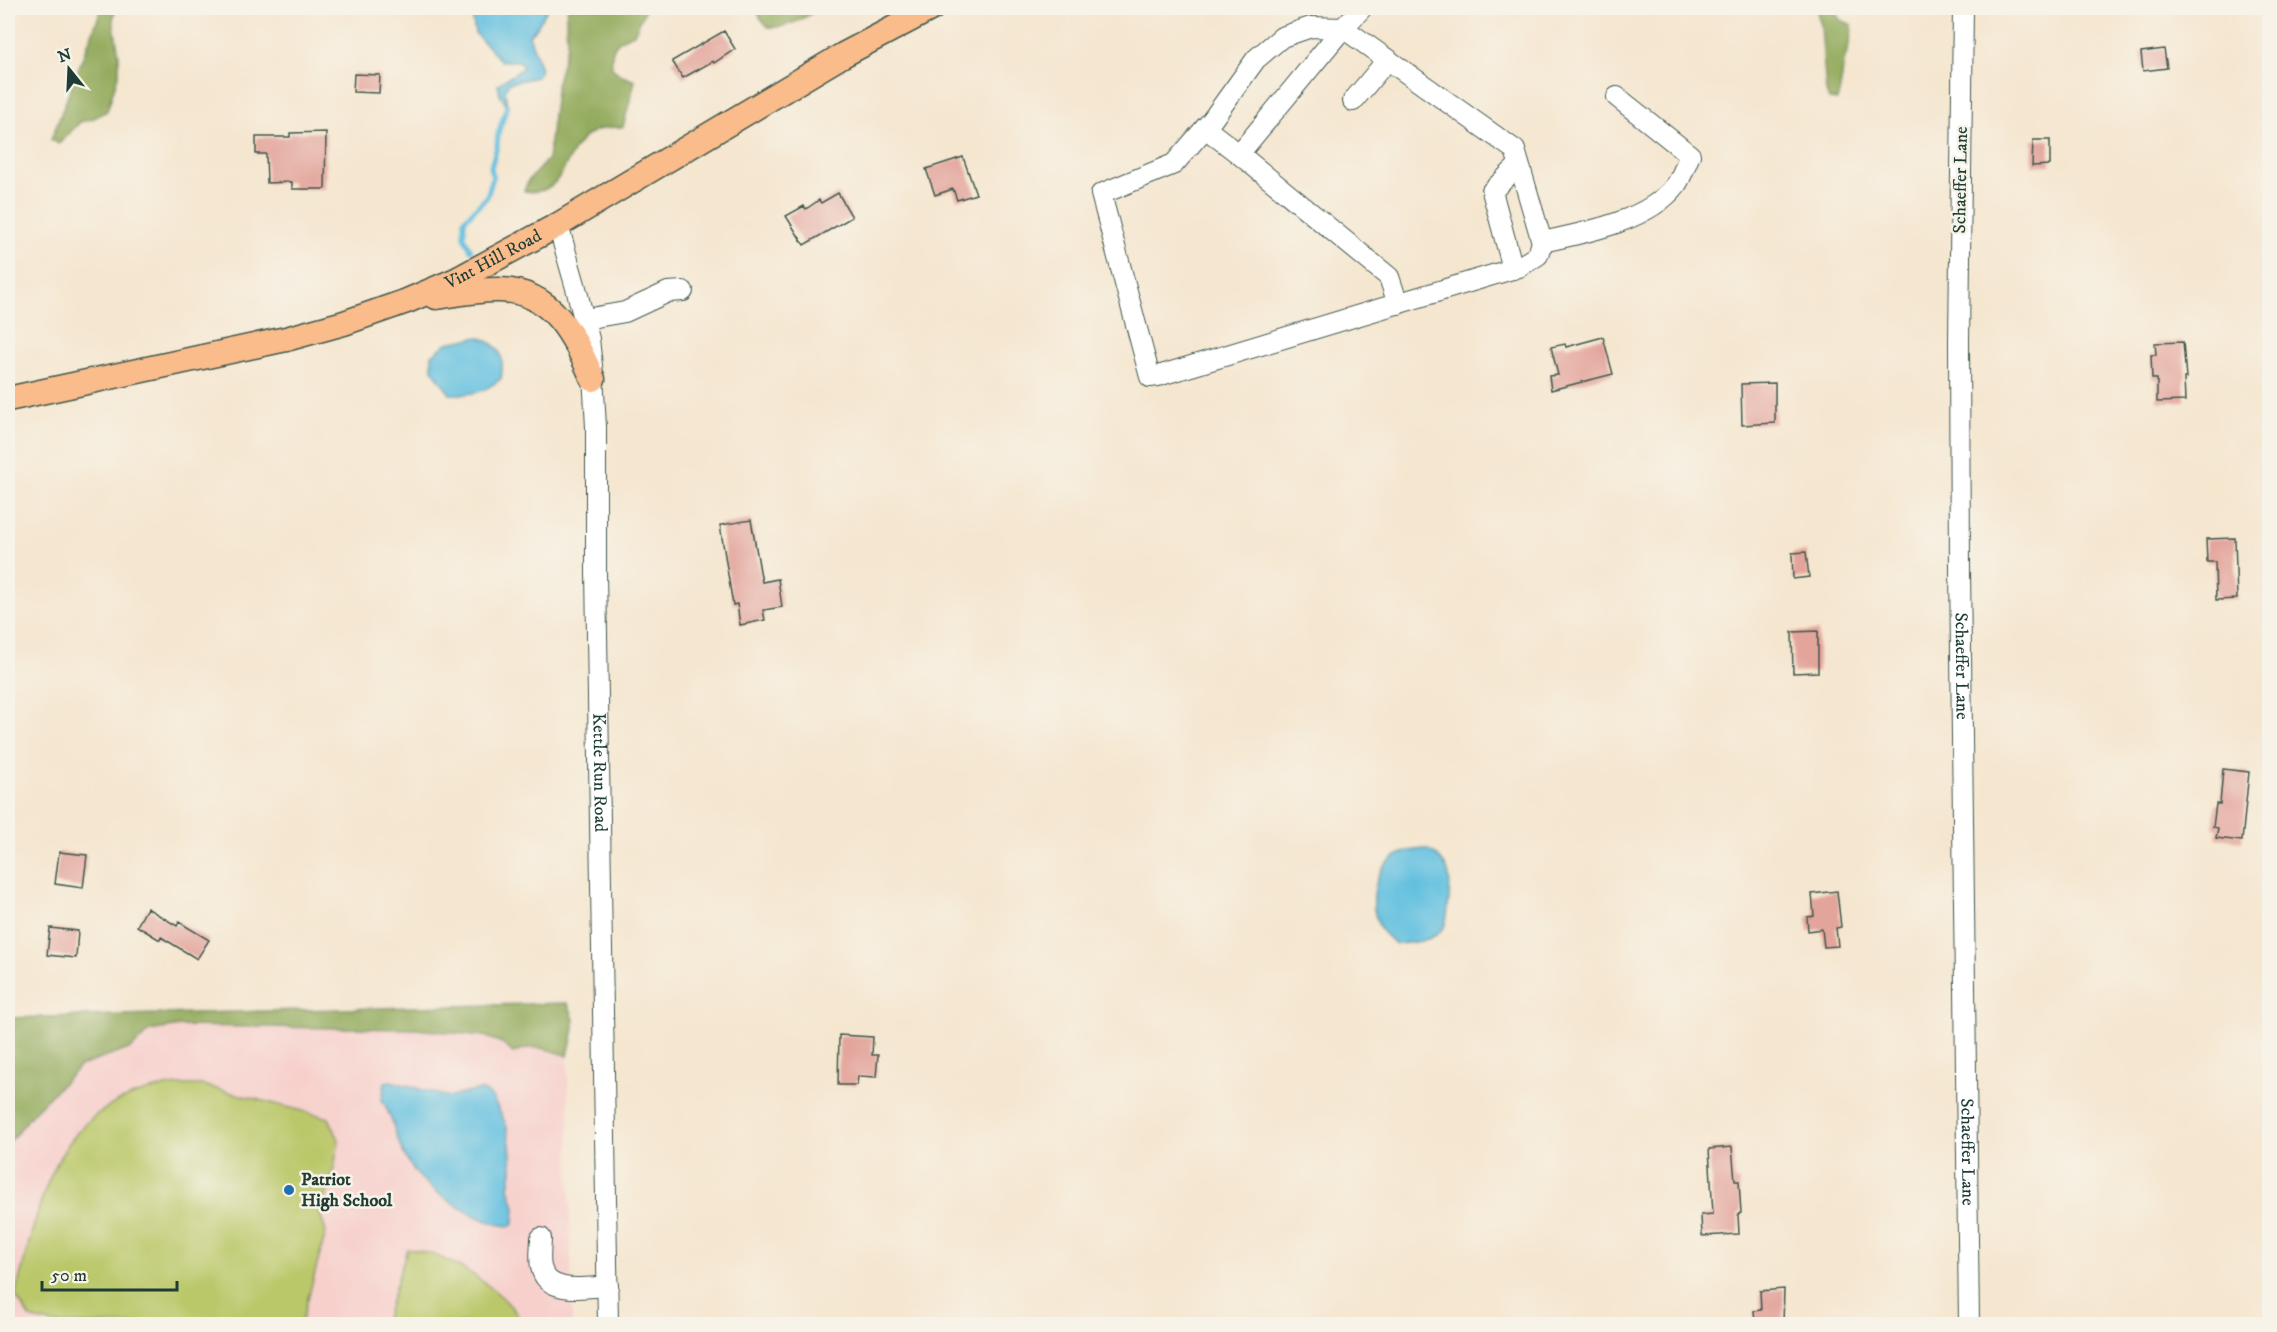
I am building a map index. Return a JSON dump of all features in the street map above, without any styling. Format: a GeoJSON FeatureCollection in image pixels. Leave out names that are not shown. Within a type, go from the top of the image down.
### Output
{"type":"FeatureCollection","features":[{"type":"Feature","properties":{"kind":"main road","name":"Vint Hill Road"},"geometry":{"type":"LineString","coordinates":[[8,399],[286,339],[345,323],[407,301],[456,280],[558,225],[843,56],[932,8]]}},
{"type":"Feature","properties":{"kind":"main road"},"geometry":{"type":"LineString","coordinates":[[407,301],[494,290],[514,291],[528,295],[548,306],[564,322],[593,379]]}},
{"type":"Feature","properties":{"kind":"street"},"geometry":{"type":"LineString","coordinates":[[1239,154],[1362,8]]}},
{"type":"Feature","properties":{"kind":"street","name":"Schaeffer Lane"},"geometry":{"type":"LineString","coordinates":[[1963,8],[1959,341],[1960,569],[1969,1324]]}},
{"type":"Feature","properties":{"kind":"street"},"geometry":{"type":"LineString","coordinates":[[1311,27],[1343,28],[1515,150],[1542,242],[1538,255],[1513,269],[1150,377],[1101,194],[1174,164],[1205,128],[1256,58],[1282,37],[1311,27]]}},
{"type":"Feature","properties":{"kind":"street"},"geometry":{"type":"LineString","coordinates":[[1353,101],[1388,60]]}},
{"type":"Feature","properties":{"kind":"street"},"geometry":{"type":"LineString","coordinates":[[1542,242],[1588,232],[1644,213],[1676,185],[1690,156],[1617,97]]}},
{"type":"Feature","properties":{"kind":"street"},"geometry":{"type":"LineString","coordinates":[[1205,128],[1389,277],[1398,304]]}},
{"type":"Feature","properties":{"kind":"street"},"geometry":{"type":"LineString","coordinates":[[1513,269],[1492,191],[1519,165]]}},
{"type":"Feature","properties":{"kind":"street","name":"Kettle Run Road"},"geometry":{"type":"LineString","coordinates":[[558,225],[585,319],[593,379],[596,427],[596,584],[609,1324]]}},
{"type":"Feature","properties":{"kind":"street"},"geometry":{"type":"LineString","coordinates":[[585,319],[625,312],[668,292],[683,291]]}},
{"type":"Feature","properties":{"kind":"street"},"geometry":{"type":"LineString","coordinates":[[541,1238],[541,1266],[545,1276],[553,1283],[566,1287],[608,1286]]}},
{"type":"Feature","properties":{"kind":"shaded area","name":"Patriot High School"},"geometry":{"type":"Polygon","coordinates":[[[567,1003],[572,1324],[8,1324],[8,1018],[567,1003]]]}},
{"type":"Feature","properties":{"kind":"green space"},"geometry":{"type":"Polygon","coordinates":[[[102,8],[116,8],[113,19],[119,55],[119,73],[107,111],[80,122],[59,144],[51,140],[102,8]]]}},
{"type":"Feature","properties":{"kind":"green space"},"geometry":{"type":"Polygon","coordinates":[[[568,8],[646,8],[634,34],[618,42],[612,55],[612,68],[622,76],[635,81],[623,127],[603,128],[591,133],[581,140],[557,180],[549,187],[539,191],[524,191],[528,181],[548,159],[557,82],[567,45],[568,8]]]}},
{"type":"Feature","properties":{"kind":"green space"},"geometry":{"type":"Polygon","coordinates":[[[757,8],[820,8],[795,22],[768,27],[759,16],[757,8]]]}},
{"type":"Feature","properties":{"kind":"green space"},"geometry":{"type":"Polygon","coordinates":[[[1816,8],[1835,8],[1839,19],[1852,25],[1837,100],[1829,99],[1826,92],[1821,26],[1816,8]]]}},
{"type":"Feature","properties":{"kind":"green space"},"geometry":{"type":"Polygon","coordinates":[[[567,1003],[574,1023],[568,1056],[547,1049],[534,1048],[513,1053],[502,1043],[484,1036],[416,1029],[180,1026],[149,1031],[132,1048],[80,1066],[34,1112],[8,1144],[8,1018],[567,1003]]]}},
{"type":"Feature","properties":{"kind":"green space"},"geometry":{"type":"Polygon","coordinates":[[[179,1085],[202,1085],[329,1118],[339,1140],[333,1172],[320,1214],[326,1232],[301,1324],[54,1324],[30,1318],[15,1295],[35,1221],[60,1157],[79,1131],[103,1110],[136,1094],[179,1085]]]}},
{"type":"Feature","properties":{"kind":"green space"},"geometry":{"type":"Polygon","coordinates":[[[407,1249],[435,1255],[487,1284],[517,1314],[523,1324],[384,1324],[407,1249]]]}},
{"type":"Feature","properties":{"kind":"water"},"geometry":{"type":"Polygon","coordinates":[[[471,8],[548,8],[537,27],[529,35],[541,69],[537,77],[509,83],[505,90],[507,106],[500,95],[498,85],[523,67],[519,61],[501,61],[475,33],[471,8]]]}},
{"type":"Feature","properties":{"kind":"water"},"geometry":{"type":"Polygon","coordinates":[[[479,337],[492,344],[500,353],[502,358],[501,379],[477,392],[450,394],[432,369],[432,355],[447,343],[479,337]]]}},
{"type":"Feature","properties":{"kind":"water"},"geometry":{"type":"Polygon","coordinates":[[[1425,849],[1437,856],[1443,863],[1450,880],[1448,910],[1444,927],[1429,939],[1396,944],[1383,933],[1378,922],[1374,902],[1377,882],[1380,873],[1393,858],[1405,852],[1425,849]]]}},
{"type":"Feature","properties":{"kind":"water"},"geometry":{"type":"Polygon","coordinates":[[[391,1081],[449,1097],[479,1090],[487,1092],[493,1099],[506,1124],[510,1144],[512,1170],[509,1188],[515,1207],[514,1223],[511,1226],[498,1224],[468,1212],[438,1193],[414,1171],[403,1152],[390,1115],[382,1100],[385,1082],[391,1081]]]}},
{"type":"Feature","properties":{"kind":"building"},"geometry":{"type":"Polygon","coordinates":[[[724,31],[735,49],[714,63],[713,61],[683,78],[672,61],[724,31]]]}},
{"type":"Feature","properties":{"kind":"building"},"geometry":{"type":"Polygon","coordinates":[[[2164,49],[2167,68],[2143,71],[2141,52],[2164,49]]]}},
{"type":"Feature","properties":{"kind":"building"},"geometry":{"type":"Polygon","coordinates":[[[354,74],[380,75],[379,93],[353,92],[354,74]]]}},
{"type":"Feature","properties":{"kind":"building"},"geometry":{"type":"Polygon","coordinates":[[[326,132],[325,189],[292,189],[292,182],[267,183],[266,154],[256,154],[256,137],[290,137],[290,133],[326,132]]]}},
{"type":"Feature","properties":{"kind":"building"},"geometry":{"type":"Polygon","coordinates":[[[2033,140],[2050,140],[2050,165],[2032,166],[2033,140]]]}},
{"type":"Feature","properties":{"kind":"building"},"geometry":{"type":"Polygon","coordinates":[[[963,157],[976,194],[957,200],[953,189],[935,195],[926,169],[963,157]]]}},
{"type":"Feature","properties":{"kind":"building"},"geometry":{"type":"Polygon","coordinates":[[[838,193],[852,217],[804,245],[786,216],[804,206],[806,209],[819,200],[821,203],[838,193]]]}},
{"type":"Feature","properties":{"kind":"building"},"geometry":{"type":"Polygon","coordinates":[[[1603,337],[1613,374],[1551,390],[1549,376],[1558,375],[1551,347],[1565,344],[1566,347],[1603,337]]]}},
{"type":"Feature","properties":{"kind":"building"},"geometry":{"type":"Polygon","coordinates":[[[2183,342],[2185,401],[2157,402],[2157,379],[2152,379],[2151,355],[2156,355],[2155,343],[2183,342]]]}},
{"type":"Feature","properties":{"kind":"building"},"geometry":{"type":"Polygon","coordinates":[[[1775,383],[1775,423],[1742,425],[1741,384],[1775,383]]]}},
{"type":"Feature","properties":{"kind":"building"},"geometry":{"type":"Polygon","coordinates":[[[751,520],[762,582],[778,579],[782,607],[763,610],[765,620],[740,625],[737,604],[733,605],[720,525],[751,520]]]}},
{"type":"Feature","properties":{"kind":"building"},"geometry":{"type":"Polygon","coordinates":[[[2235,538],[2237,599],[2216,600],[2215,562],[2207,562],[2206,539],[2235,538]]]}},
{"type":"Feature","properties":{"kind":"building"},"geometry":{"type":"Polygon","coordinates":[[[1806,552],[1809,577],[1793,579],[1792,553],[1806,552]]]}},
{"type":"Feature","properties":{"kind":"building"},"geometry":{"type":"Polygon","coordinates":[[[1818,631],[1818,672],[1793,673],[1792,632],[1818,631]]]}},
{"type":"Feature","properties":{"kind":"building"},"geometry":{"type":"Polygon","coordinates":[[[2223,769],[2249,772],[2242,841],[2216,838],[2218,828],[2213,827],[2216,804],[2220,804],[2223,769]]]}},
{"type":"Feature","properties":{"kind":"building"},"geometry":{"type":"Polygon","coordinates":[[[59,852],[87,855],[83,888],[55,884],[59,852]]]}},
{"type":"Feature","properties":{"kind":"building"},"geometry":{"type":"Polygon","coordinates":[[[1837,891],[1841,927],[1836,928],[1838,946],[1824,947],[1822,929],[1808,931],[1807,917],[1814,916],[1812,894],[1837,891]]]}},
{"type":"Feature","properties":{"kind":"building"},"geometry":{"type":"Polygon","coordinates":[[[147,908],[177,926],[179,922],[209,940],[197,959],[161,937],[160,940],[137,926],[147,908]]]}},
{"type":"Feature","properties":{"kind":"building"},"geometry":{"type":"Polygon","coordinates":[[[50,928],[78,931],[76,958],[47,955],[50,928]]]}},
{"type":"Feature","properties":{"kind":"building"},"geometry":{"type":"Polygon","coordinates":[[[839,1035],[873,1037],[872,1055],[878,1055],[876,1077],[858,1076],[857,1085],[838,1085],[839,1035]]]}},
{"type":"Feature","properties":{"kind":"building"},"geometry":{"type":"Polygon","coordinates":[[[1732,1147],[1735,1181],[1739,1181],[1741,1213],[1738,1214],[1739,1234],[1702,1236],[1701,1215],[1713,1214],[1709,1149],[1732,1147]]]}},
{"type":"Feature","properties":{"kind":"building"},"geometry":{"type":"Polygon","coordinates":[[[1784,1289],[1783,1324],[1755,1324],[1754,1311],[1761,1310],[1760,1291],[1784,1289]]]}},
{"type":"Feature","properties":{"kind":"waterway"},"geometry":{"type":"LineString","coordinates":[[471,250],[464,237],[464,220],[487,197],[493,177],[491,167],[498,134],[507,106]]}},
{"type":"Feature","properties":{"kind":"place","name":"Patriot High School"},"geometry":{"type":"Point","coordinates":[289,1190]}}]}
